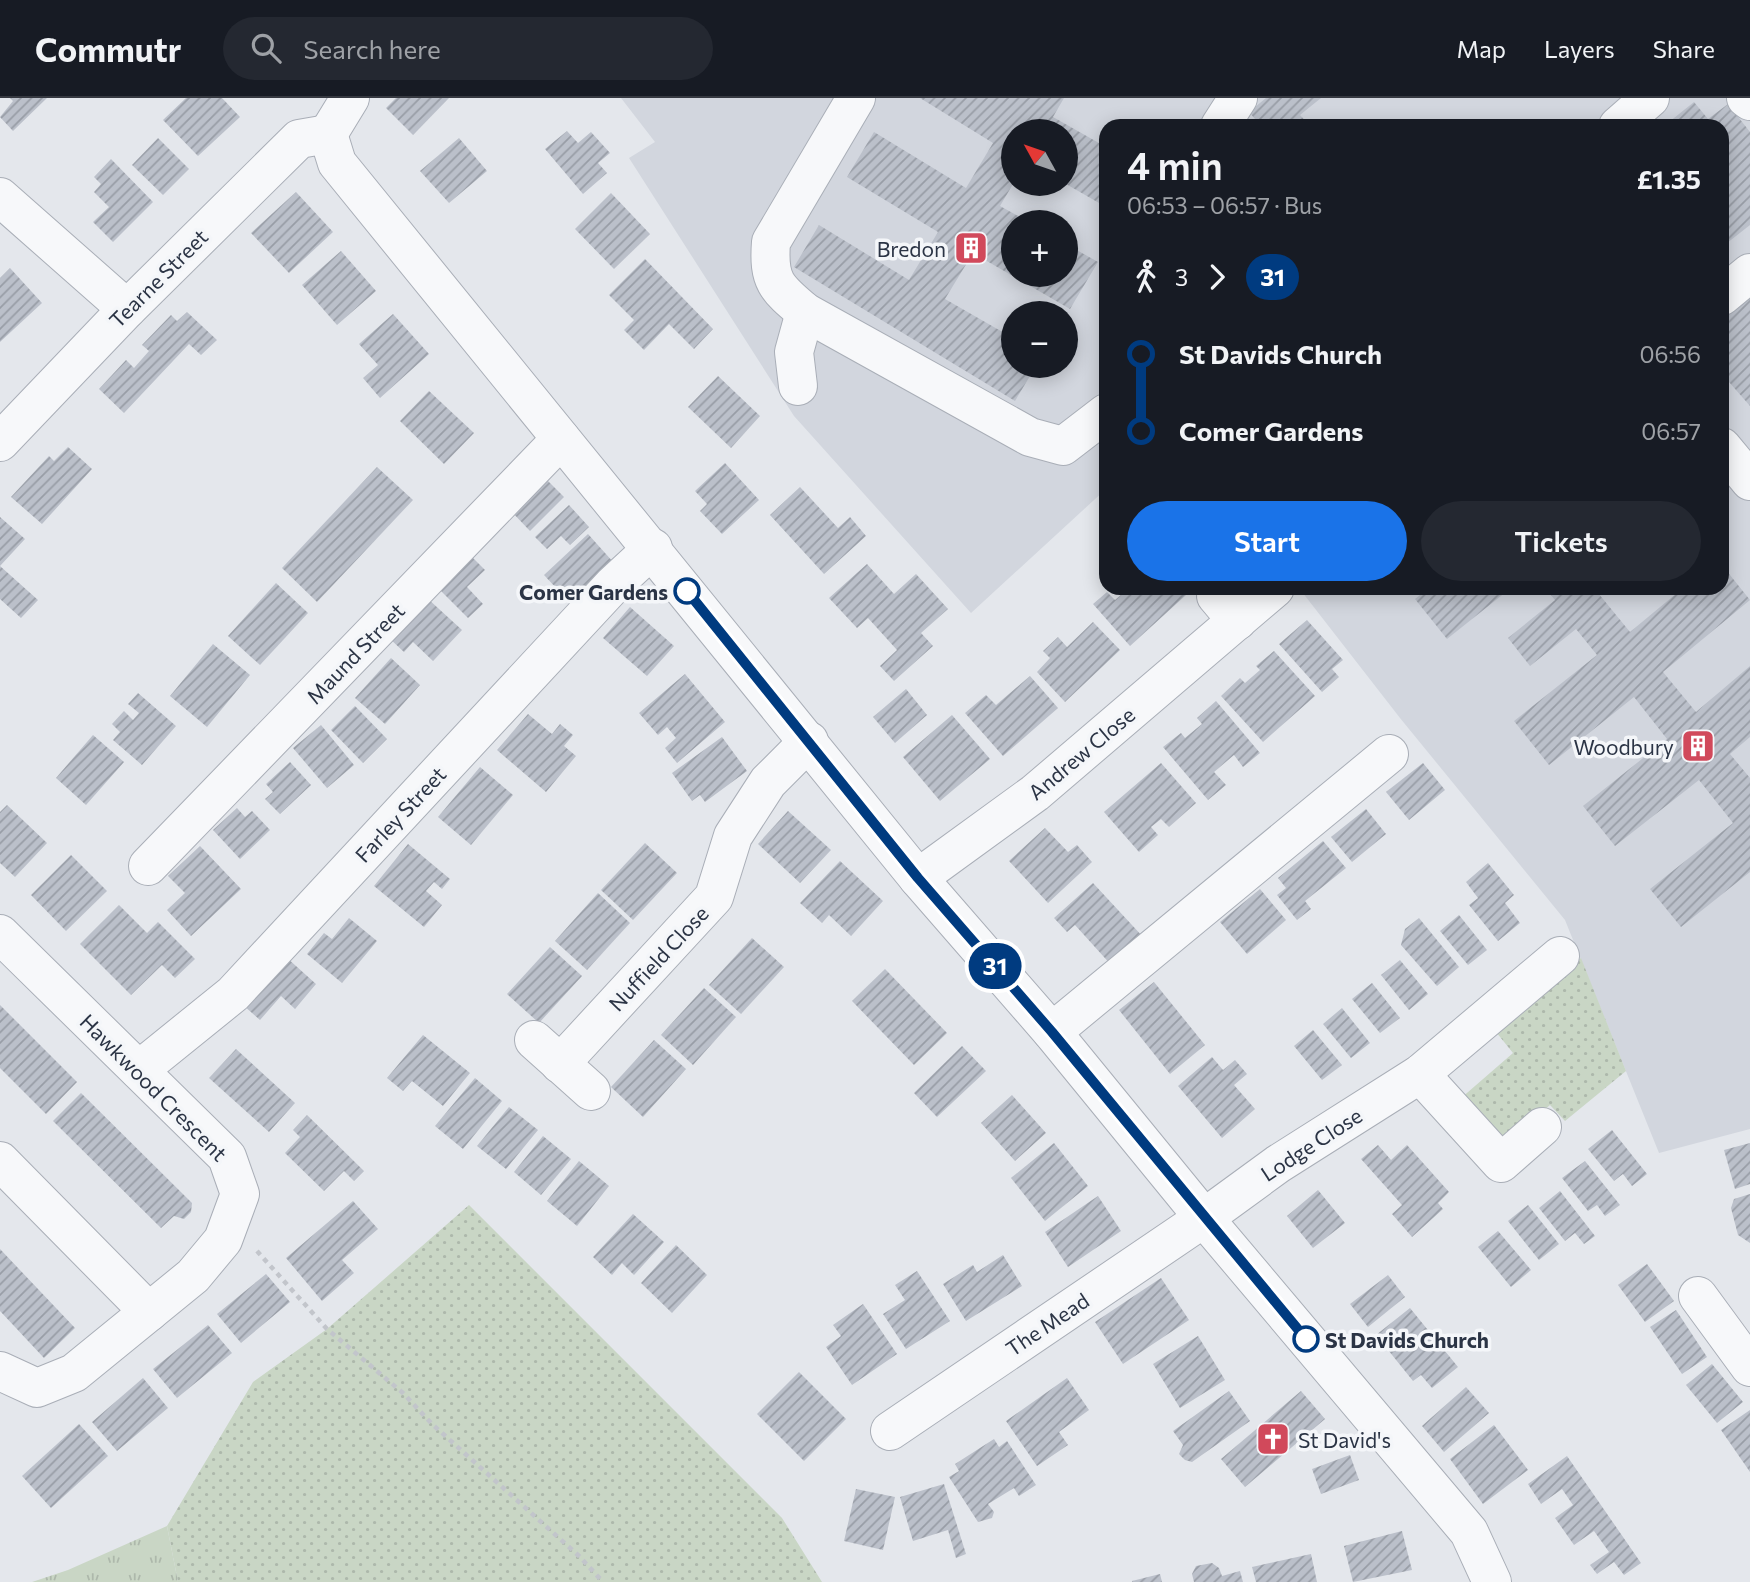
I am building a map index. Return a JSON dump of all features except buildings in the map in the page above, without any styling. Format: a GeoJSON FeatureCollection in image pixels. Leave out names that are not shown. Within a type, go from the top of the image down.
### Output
{"type":"FeatureCollection","features":[{"type":"Feature","properties":{"kind":"street"},"geometry":{"type":"LineString","coordinates":[[350,98],[328,134],[337,163],[653,548],[918,878],[1052,1032],[1204,1218],[1469,1532],[1492,1582]]}},
{"type":"Feature","properties":{"kind":"street"},"geometry":{"type":"LineString","coordinates":[[856,98],[771,242],[769,267],[777,288],[805,312],[1030,437],[1063,446],[1099,418]]}},
{"type":"Feature","properties":{"kind":"street"},"geometry":{"type":"LineString","coordinates":[[1224,119],[1238,98]]}},
{"type":"Feature","properties":{"kind":"street"},"geometry":{"type":"LineString","coordinates":[[1626,119],[1650,98]]}},
{"type":"Feature","properties":{"kind":"street"},"geometry":{"type":"LineString","coordinates":[[1746,98],[1750,101]]}},
{"type":"Feature","properties":{"kind":"street","name":"Tearne Street"},"geometry":{"type":"LineString","coordinates":[[0,442],[127,309],[299,139],[328,134]]}},
{"type":"Feature","properties":{"kind":"street"},"geometry":{"type":"LineString","coordinates":[[0,197],[127,309]]}},
{"type":"Feature","properties":{"kind":"street"},"geometry":{"type":"LineString","coordinates":[[1729,290],[1750,273]]}},
{"type":"Feature","properties":{"kind":"street"},"geometry":{"type":"LineString","coordinates":[[798,386],[794,352],[805,312]]}},
{"type":"Feature","properties":{"kind":"street","name":"Maund Street"},"geometry":{"type":"LineString","coordinates":[[148,866],[561,439]]}},
{"type":"Feature","properties":{"kind":"street"},"geometry":{"type":"LineString","coordinates":[[1729,456],[1750,481]]}},
{"type":"Feature","properties":{"kind":"street","name":"Farley Street"},"geometry":{"type":"LineString","coordinates":[[139,1070],[233,994],[613,585],[653,548]]}},
{"type":"Feature","properties":{"kind":"street","name":"Andrew Close"},"geometry":{"type":"LineString","coordinates":[[918,878],[1035,793],[1227,609],[1259,595]]}},
{"type":"Feature","properties":{"kind":"street","name":"Nuffield Close"},"geometry":{"type":"LineString","coordinates":[[591,1091],[547,1052],[714,897],[733,836],[768,782],[809,741]]}},
{"type":"Feature","properties":{"kind":"street"},"geometry":{"type":"LineString","coordinates":[[1052,1032],[1390,754]]}},
{"type":"Feature","properties":{"kind":"street","name":"Hawkwood Crescent"},"geometry":{"type":"LineString","coordinates":[[0,934],[228,1157],[240,1194],[223,1240],[192,1276],[74,1373],[37,1388],[0,1371]]}},
{"type":"Feature","properties":{"kind":"street","name":"Lodge Close"},"geometry":{"type":"LineString","coordinates":[[1204,1218],[1278,1164],[1420,1074],[1560,956]]}},
{"type":"Feature","properties":{"kind":"street"},"geometry":{"type":"LineString","coordinates":[[1420,1074],[1501,1163],[1542,1127]]}},
{"type":"Feature","properties":{"kind":"street"},"geometry":{"type":"LineString","coordinates":[[0,1161],[149,1311]]}},
{"type":"Feature","properties":{"kind":"street","name":"The Mead"},"geometry":{"type":"LineString","coordinates":[[890,1431],[1204,1218]]}},
{"type":"Feature","properties":{"kind":"street"},"geometry":{"type":"LineString","coordinates":[[1698,1296],[1750,1367]]}},
{"type":"Feature","properties":{"kind":"path"},"geometry":{"type":"LineString","coordinates":[[230,1222],[327,1329],[403,1393],[603,1582]]}},
{"type":"Feature","properties":{"kind":"shaded area"},"geometry":{"type":"Polygon","coordinates":[[[621,98],[1750,98],[1750,1129],[1659,1153],[1565,920],[1400,718],[1304,595],[1729,595],[1729,119],[1099,119],[1099,495],[971,613],[794,416],[629,158],[655,142],[621,98]]]}},
{"type":"Feature","properties":{"kind":"green space"},"geometry":{"type":"Polygon","coordinates":[[[1581,958],[1626,1071],[1565,1121],[1550,1105],[1510,1140],[1496,1141],[1460,1099],[1513,1053],[1492,1027],[1581,958]]]}},
{"type":"Feature","properties":{"kind":"green space"},"geometry":{"type":"Polygon","coordinates":[[[469,1205],[782,1518],[822,1582],[178,1582],[167,1526],[253,1382],[327,1329],[469,1205]]]}},
{"type":"Feature","properties":{"kind":"green space"},"geometry":{"type":"Polygon","coordinates":[[[167,1526],[178,1582],[32,1582],[68,1570],[167,1526]]]}},
{"type":"Feature","properties":{"kind":"bus line","name":"31"},"geometry":{"type":"LineString","coordinates":[[687,591],[918,878],[1052,1032],[1306,1339]]}},
{"type":"Feature","properties":{"kind":"place","name":"Bredon"},"geometry":{"type":"Point","coordinates":[971,248]}},
{"type":"Feature","properties":{"kind":"place","name":"Comer Gardens"},"geometry":{"type":"Point","coordinates":[687,591]}},
{"type":"Feature","properties":{"kind":"place","name":"Woodbury"},"geometry":{"type":"Point","coordinates":[1698,746]}},
{"type":"Feature","properties":{"kind":"place","name":"St Davids Church"},"geometry":{"type":"Point","coordinates":[1306,1339]}},
{"type":"Feature","properties":{"kind":"place","name":"St David's"},"geometry":{"type":"Point","coordinates":[1273,1439]}}]}
